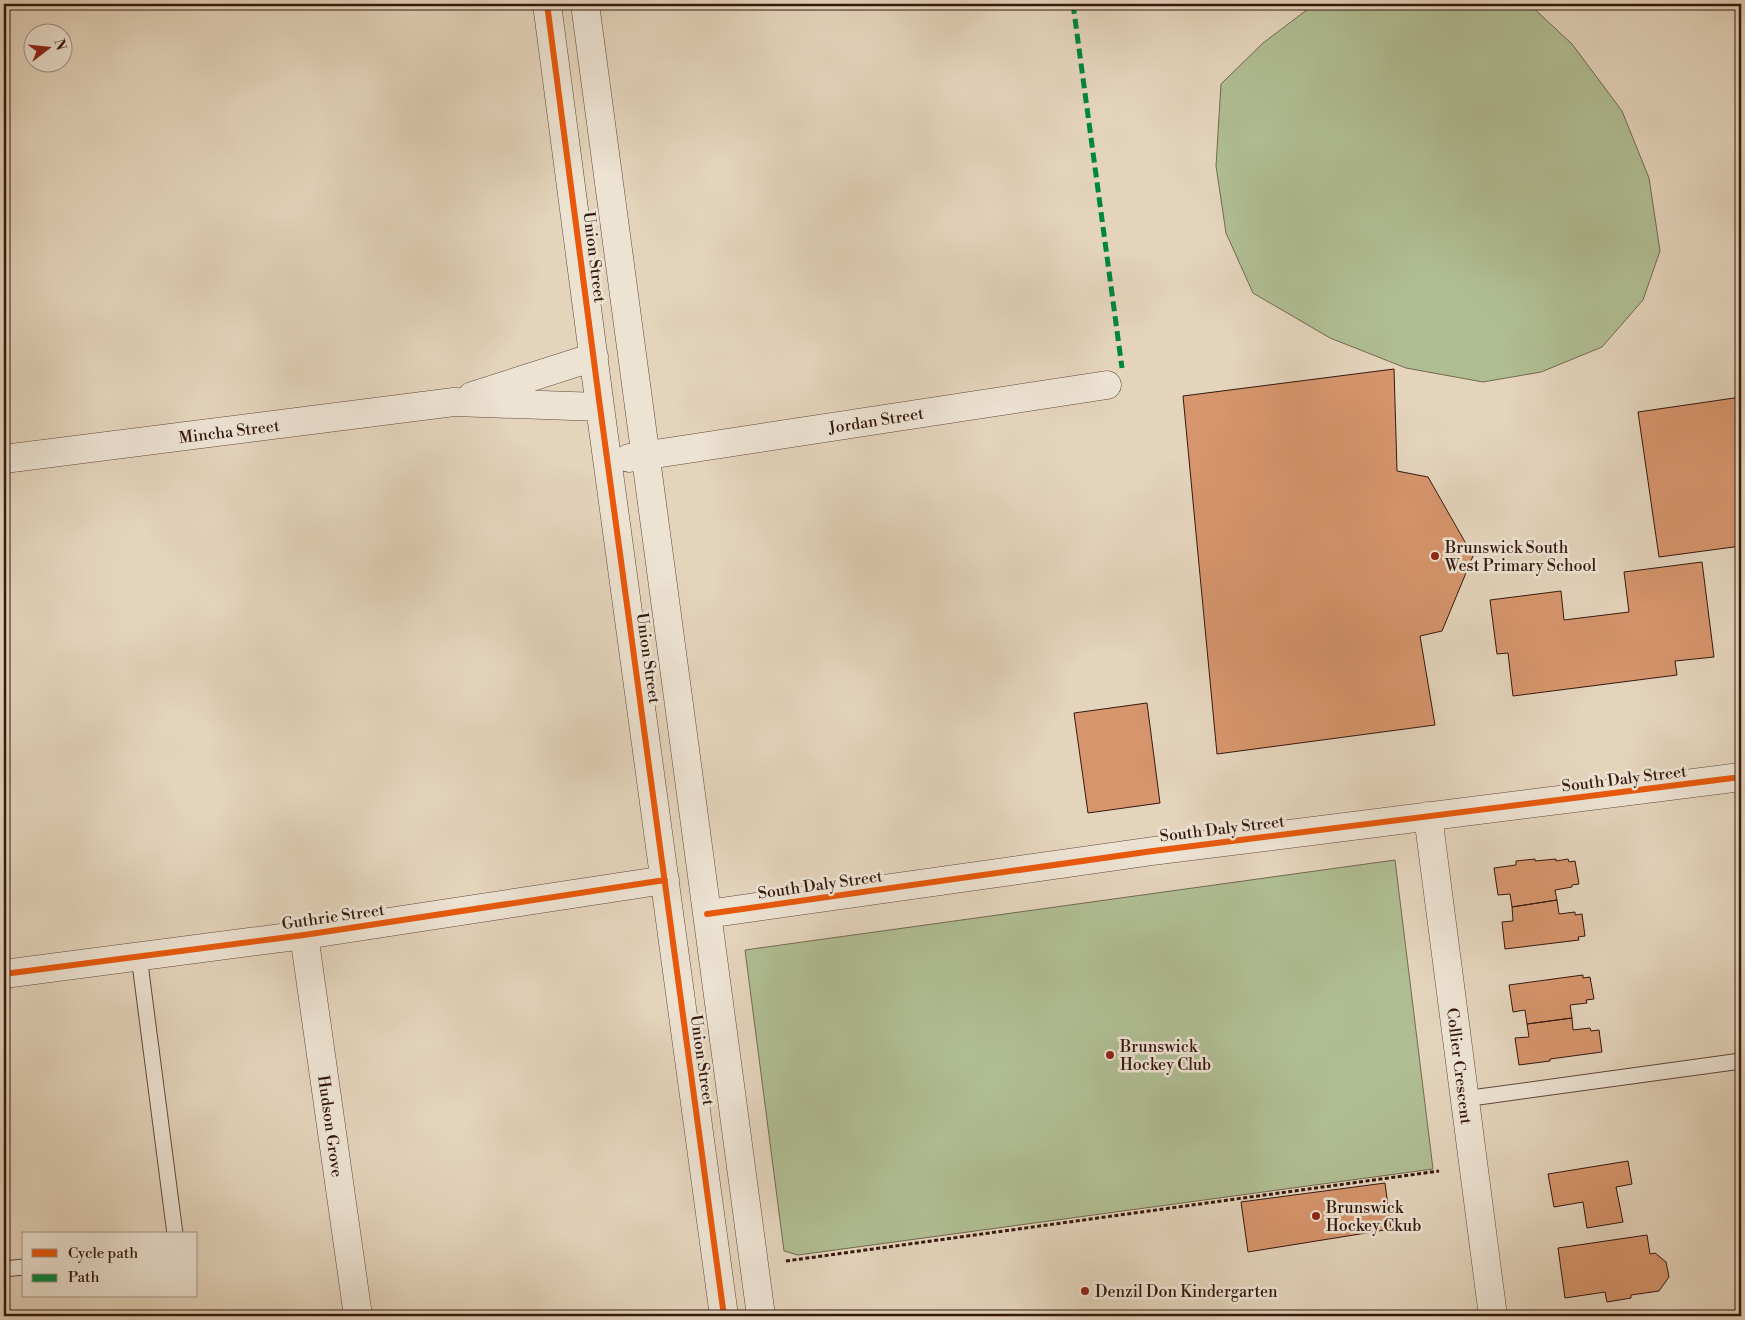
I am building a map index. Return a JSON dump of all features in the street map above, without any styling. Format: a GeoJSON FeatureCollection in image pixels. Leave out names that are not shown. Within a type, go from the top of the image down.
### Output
{"type":"FeatureCollection","features":[{"type":"Feature","properties":{"kind":"street","name":"Union Street"},"geometry":{"type":"LineString","coordinates":[[547,4],[724,1316]]}},
{"type":"Feature","properties":{"kind":"street","name":"Union Street"},"geometry":{"type":"LineString","coordinates":[[586,4],[761,1316]]}},
{"type":"Feature","properties":{"kind":"street","name":"Mincha Street"},"geometry":{"type":"LineString","coordinates":[[454,402],[594,357]]}},
{"type":"Feature","properties":{"kind":"street","name":"Jordan Street"},"geometry":{"type":"LineString","coordinates":[[646,455],[1107,385]]}},
{"type":"Feature","properties":{"kind":"street","name":"Mincha Street"},"geometry":{"type":"LineString","coordinates":[[4,459],[454,402],[600,407]]}},
{"type":"Feature","properties":{"kind":"street"},"geometry":{"type":"LineString","coordinates":[[609,462],[646,455]]}},
{"type":"Feature","properties":{"kind":"street","name":"South Daly Street"},"geometry":{"type":"LineString","coordinates":[[707,914],[1153,851],[1741,777]]}},
{"type":"Feature","properties":{"kind":"street","name":"Collier Crescent"},"geometry":{"type":"LineString","coordinates":[[1428,816],[1493,1316]]}},
{"type":"Feature","properties":{"kind":"street","name":"Guthrie Street"},"geometry":{"type":"LineString","coordinates":[[4,974],[304,935],[665,880]]}},
{"type":"Feature","properties":{"kind":"street","name":"Hudson Grove"},"geometry":{"type":"LineString","coordinates":[[304,935],[358,1316]]}},
{"type":"Feature","properties":{"kind":"lane"},"geometry":{"type":"LineString","coordinates":[[139,956],[175,1232]]}},
{"type":"Feature","properties":{"kind":"lane"},"geometry":{"type":"LineString","coordinates":[[1464,1099],[1741,1062]]}},
{"type":"Feature","properties":{"kind":"lane"},"geometry":{"type":"LineString","coordinates":[[4,1269],[22,1267]]}},
{"type":"Feature","properties":{"kind":"path"},"geometry":{"type":"LineString","coordinates":[[782,1261],[1439,1171]]}},
{"type":"Feature","properties":{"kind":"green space"},"geometry":{"type":"Polygon","coordinates":[[[1318,4],[1529,4],[1572,44],[1622,111],[1649,178],[1660,251],[1643,300],[1602,347],[1541,372],[1483,382],[1406,368],[1330,338],[1253,293],[1226,233],[1216,166],[1221,84],[1263,43],[1312,6],[1318,4]]]}},
{"type":"Feature","properties":{"kind":"green space","name":"Brunswick Hockey Club"},"geometry":{"type":"Polygon","coordinates":[[[1395,860],[1433,1169],[798,1255],[784,1251],[745,950],[1395,860]]]}},
{"type":"Feature","properties":{"kind":"building"},"geometry":{"type":"Polygon","coordinates":[[[1394,369],[1397,471],[1428,477],[1473,556],[1442,631],[1420,636],[1435,725],[1217,754],[1183,396],[1394,369]]]}},
{"type":"Feature","properties":{"kind":"building"},"geometry":{"type":"Polygon","coordinates":[[[1741,397],[1741,546],[1659,557],[1638,412],[1741,397]]]}},
{"type":"Feature","properties":{"kind":"building"},"geometry":{"type":"Polygon","coordinates":[[[1702,562],[1714,657],[1675,661],[1677,675],[1513,696],[1508,653],[1497,654],[1490,600],[1561,591],[1564,620],[1629,612],[1624,572],[1702,562]]]}},
{"type":"Feature","properties":{"kind":"building"},"geometry":{"type":"Polygon","coordinates":[[[1147,703],[1160,803],[1088,813],[1074,713],[1147,703]]]}},
{"type":"Feature","properties":{"kind":"building"},"geometry":{"type":"Polygon","coordinates":[[[1535,859],[1535,861],[1568,859],[1569,862],[1575,861],[1579,884],[1555,890],[1557,900],[1512,907],[1510,894],[1498,895],[1494,868],[1516,865],[1516,861],[1535,859]]]}},
{"type":"Feature","properties":{"kind":"building"},"geometry":{"type":"Polygon","coordinates":[[[1557,900],[1559,914],[1575,912],[1575,915],[1582,914],[1585,936],[1578,937],[1579,940],[1505,949],[1502,922],[1513,921],[1512,907],[1557,900]]]}},
{"type":"Feature","properties":{"kind":"building"},"geometry":{"type":"Polygon","coordinates":[[[1583,975],[1583,978],[1590,977],[1594,999],[1586,1000],[1587,1003],[1570,1005],[1572,1018],[1527,1024],[1525,1010],[1513,1012],[1509,985],[1583,975]]]}},
{"type":"Feature","properties":{"kind":"building"},"geometry":{"type":"Polygon","coordinates":[[[1572,1018],[1573,1030],[1590,1028],[1591,1031],[1599,1030],[1602,1052],[1519,1065],[1515,1038],[1529,1037],[1527,1024],[1572,1018]]]}},
{"type":"Feature","properties":{"kind":"building"},"geometry":{"type":"Polygon","coordinates":[[[1628,1161],[1632,1184],[1616,1187],[1623,1222],[1587,1228],[1583,1202],[1554,1207],[1548,1174],[1628,1161]]]}},
{"type":"Feature","properties":{"kind":"building","name":"Brunswick Hockey Ckub"},"geometry":{"type":"Polygon","coordinates":[[[1385,1183],[1391,1229],[1248,1252],[1241,1202],[1385,1183]]]}},
{"type":"Feature","properties":{"kind":"building"},"geometry":{"type":"Polygon","coordinates":[[[1647,1235],[1650,1254],[1655,1253],[1666,1262],[1669,1277],[1659,1291],[1631,1295],[1631,1298],[1607,1302],[1605,1292],[1565,1298],[1558,1248],[1647,1235]]]}},
{"type":"Feature","properties":{"kind":"marked path"},"geometry":{"type":"LineString","coordinates":[[1073,4],[1122,368]]}},
{"type":"Feature","properties":{"kind":"cycle path"},"geometry":{"type":"LineString","coordinates":[[547,4],[724,1316]]}},
{"type":"Feature","properties":{"kind":"cycle path"},"geometry":{"type":"LineString","coordinates":[[707,914],[1153,851],[1741,777]]}},
{"type":"Feature","properties":{"kind":"cycle path"},"geometry":{"type":"LineString","coordinates":[[4,974],[304,935],[665,880]]}},
{"type":"Feature","properties":{"kind":"place","name":"Brunswick South West Primary School"},"geometry":{"type":"Point","coordinates":[1435,556]}},
{"type":"Feature","properties":{"kind":"place","name":"Brunswick Hockey Club"},"geometry":{"type":"Point","coordinates":[1110,1055]}},
{"type":"Feature","properties":{"kind":"place","name":"Brunswick Hockey Ckub"},"geometry":{"type":"Point","coordinates":[1316,1216]}},
{"type":"Feature","properties":{"kind":"place","name":"Denzil Don Kindergarten"},"geometry":{"type":"Point","coordinates":[1085,1291]}}]}
